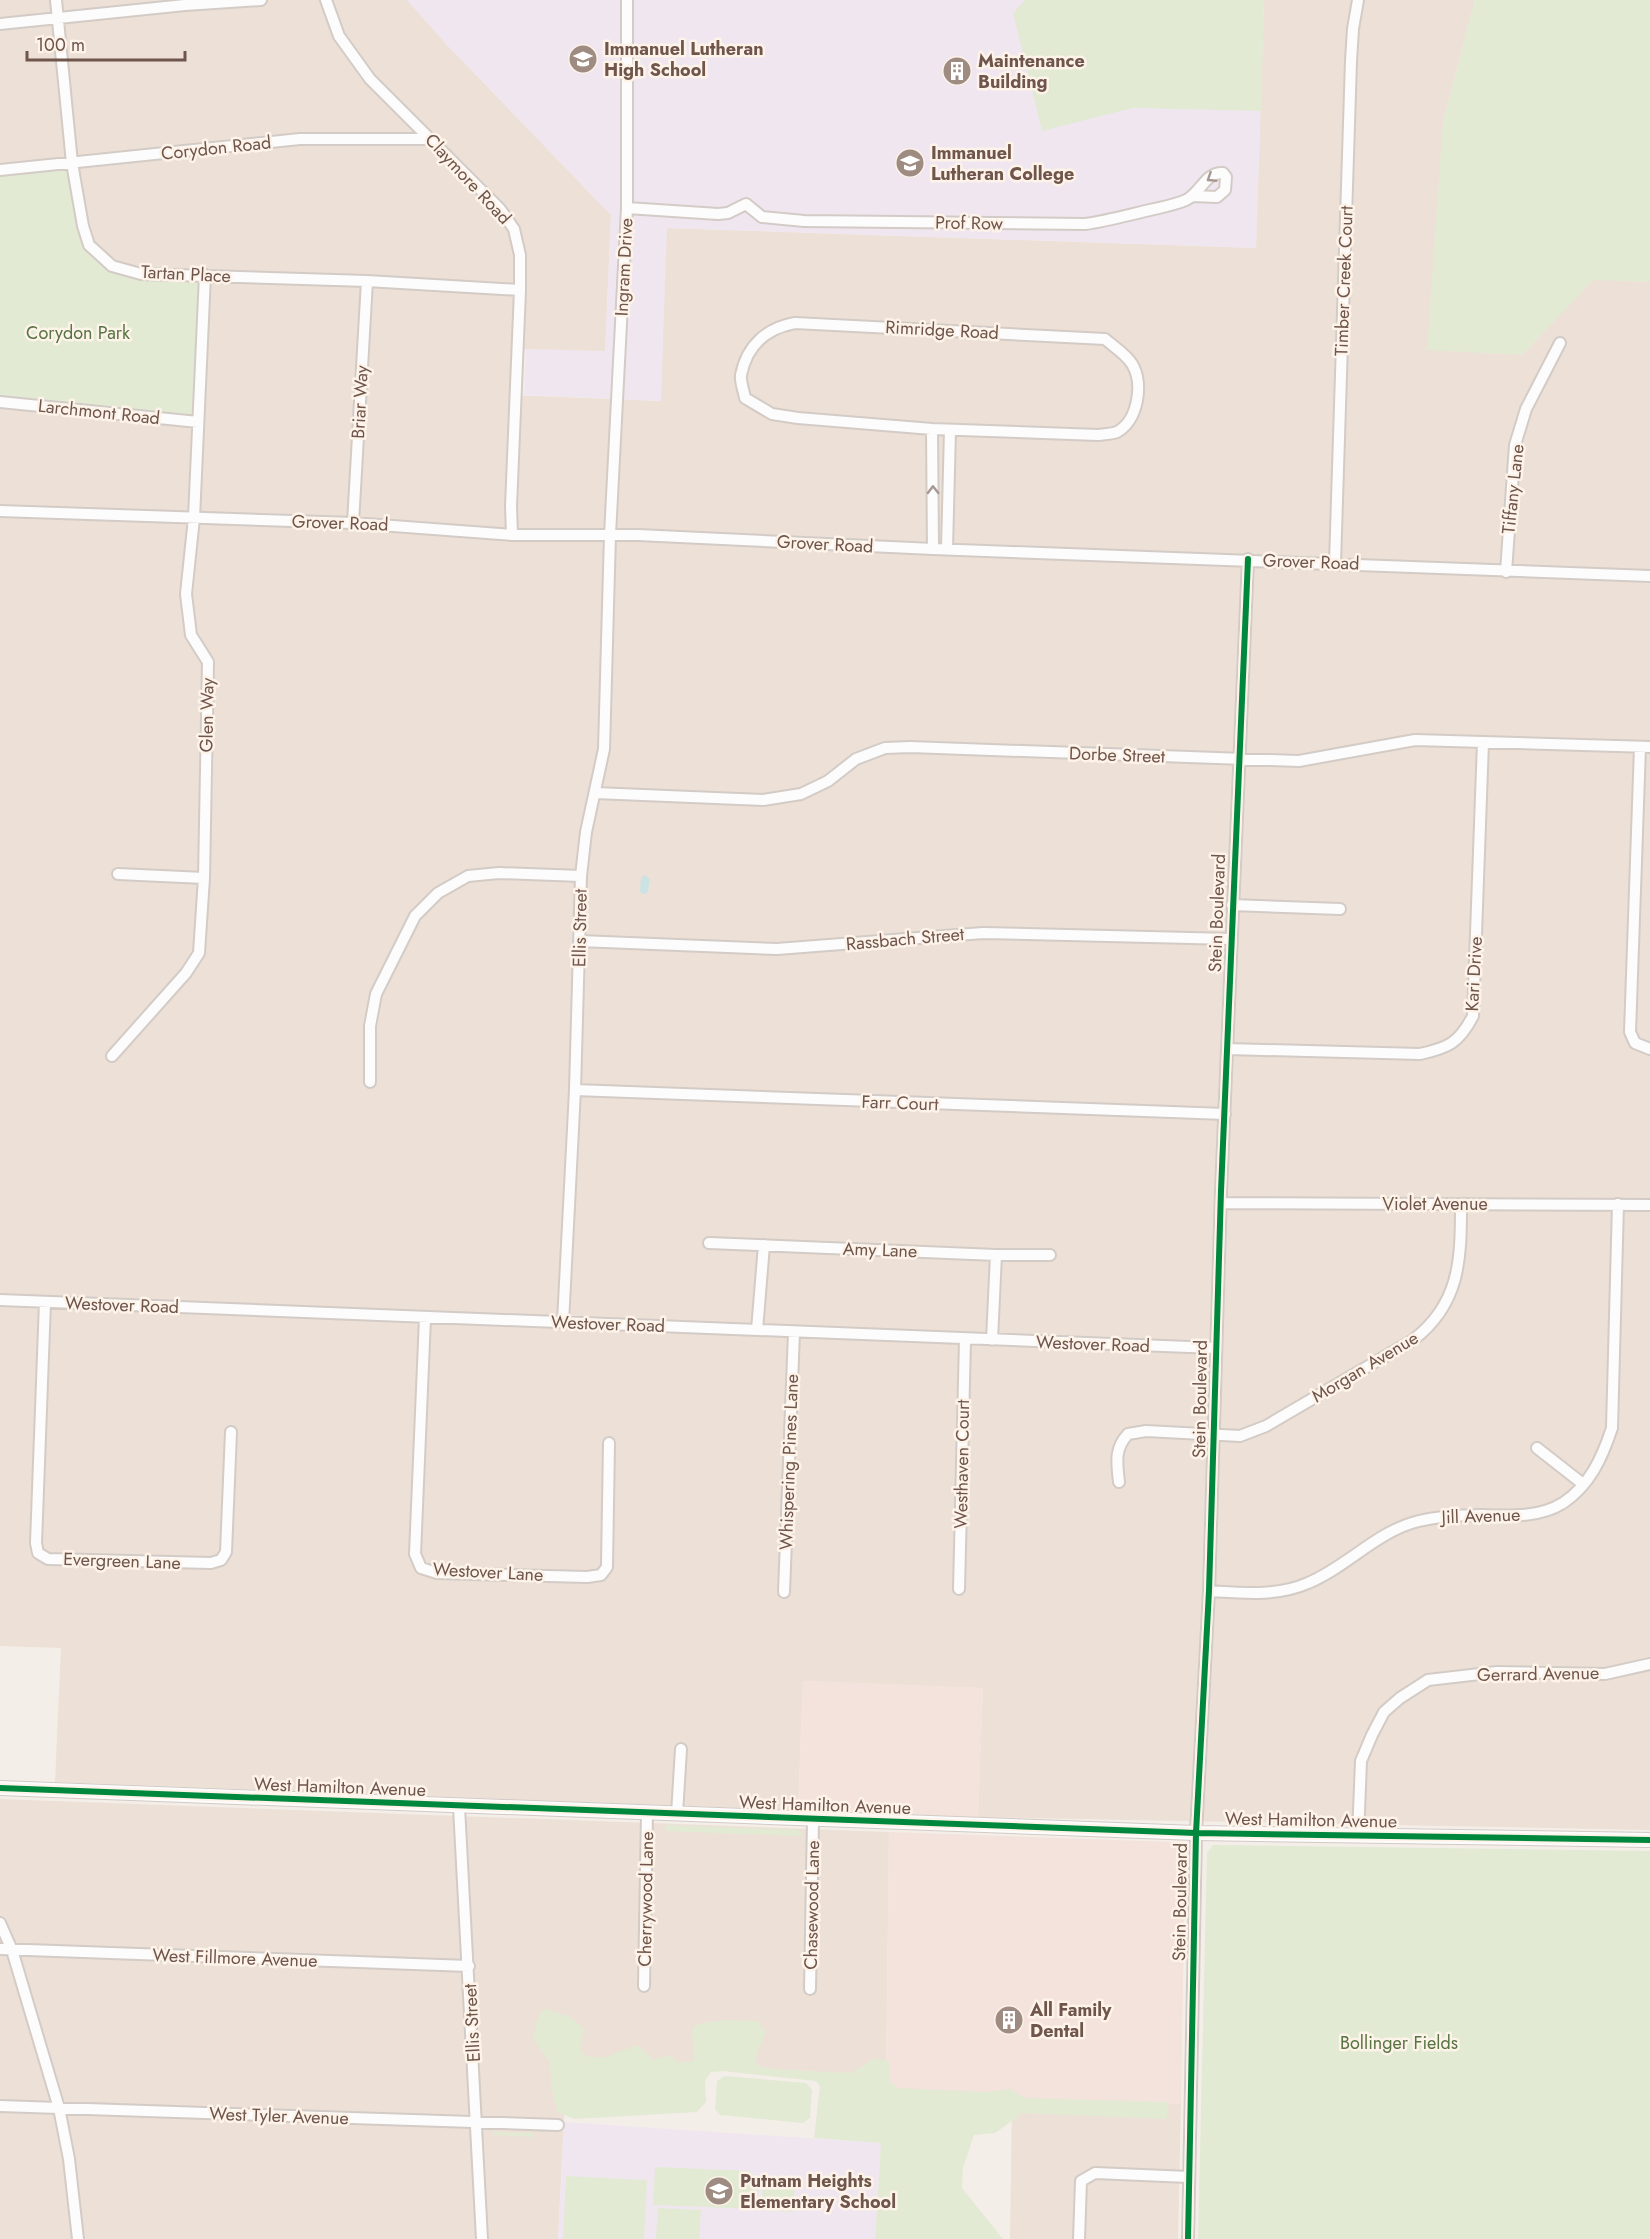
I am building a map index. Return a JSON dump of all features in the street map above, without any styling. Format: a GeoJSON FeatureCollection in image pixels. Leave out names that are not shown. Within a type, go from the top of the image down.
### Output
{"type":"FeatureCollection","features":[{"type":"Feature","properties":{"kind":"street","name":"Tartan Place"},"geometry":{"type":"LineString","coordinates":[[56,0],[72,163],[83,226],[89,245],[112,266],[141,274],[367,281],[520,290]]}},
{"type":"Feature","properties":{"kind":"street"},"geometry":{"type":"LineString","coordinates":[[0,24],[58,20],[185,5],[261,0]]}},
{"type":"Feature","properties":{"kind":"street","name":"Claymore Road"},"geometry":{"type":"LineString","coordinates":[[326,0],[339,36],[370,79],[500,209],[514,229],[520,255],[520,290],[511,506],[512,535]]}},
{"type":"Feature","properties":{"kind":"street","name":"Ingram Drive"},"geometry":{"type":"LineString","coordinates":[[610,535],[627,208],[627,0]]}},
{"type":"Feature","properties":{"kind":"street","name":"Timber Creek Court"},"geometry":{"type":"LineString","coordinates":[[1335,563],[1351,61],[1358,0]]}},
{"type":"Feature","properties":{"kind":"street","name":"Corydon Road"},"geometry":{"type":"LineString","coordinates":[[0,170],[300,139],[432,140]]}},
{"type":"Feature","properties":{"kind":"street","name":"Prof Row"},"geometry":{"type":"LineString","coordinates":[[627,208],[718,214],[728,213],[746,204],[762,217],[804,221],[1085,224],[1178,204],[1193,196]]}},
{"type":"Feature","properties":{"kind":"street","name":"Glen Way"},"geometry":{"type":"LineString","coordinates":[[112,1056],[186,973],[199,953],[204,878],[208,662],[191,635],[186,594],[194,518],[205,275]]}},
{"type":"Feature","properties":{"kind":"street","name":"Briar Way"},"geometry":{"type":"LineString","coordinates":[[353,523],[367,281]]}},
{"type":"Feature","properties":{"kind":"street","name":"Rimridge Road"},"geometry":{"type":"LineString","coordinates":[[795,322],[1104,339],[1132,364],[1137,383],[1137,406],[1129,422],[1117,432],[1098,435],[950,430],[772,414],[745,398],[741,377],[748,357],[758,340],[778,326],[795,322]]}},
{"type":"Feature","properties":{"kind":"street","name":"Tiffany Lane"},"geometry":{"type":"LineString","coordinates":[[1506,572],[1515,445],[1526,409],[1560,343]]}},
{"type":"Feature","properties":{"kind":"street","name":"Larchmont Road"},"geometry":{"type":"LineString","coordinates":[[0,402],[198,422]]}},
{"type":"Feature","properties":{"kind":"street"},"geometry":{"type":"LineString","coordinates":[[932,429],[933,549]]}},
{"type":"Feature","properties":{"kind":"street"},"geometry":{"type":"LineString","coordinates":[[946,549],[950,430]]}},
{"type":"Feature","properties":{"kind":"street","name":"Grover Road"},"geometry":{"type":"LineString","coordinates":[[0,511],[353,523],[512,535],[610,535],[1650,576]]}},
{"type":"Feature","properties":{"kind":"street","name":"Ellis Street"},"geometry":{"type":"LineString","coordinates":[[562,1323],[575,1090],[581,876],[586,832],[603,749],[610,535]]}},
{"type":"Feature","properties":{"kind":"street","name":"Stein Boulevard"},"geometry":{"type":"LineString","coordinates":[[1188,2239],[1196,1833],[1209,1591],[1215,1348],[1248,560]]}},
{"type":"Feature","properties":{"kind":"street","name":"Dorbe Street"},"geometry":{"type":"LineString","coordinates":[[595,793],[763,800],[801,794],[828,781],[856,759],[885,748],[1299,761],[1415,740],[1645,747]]}},
{"type":"Feature","properties":{"kind":"street","name":"Kari Drive"},"geometry":{"type":"LineString","coordinates":[[1227,1049],[1420,1054],[1441,1049],[1455,1042],[1466,1030],[1473,1016],[1483,742]]}},
{"type":"Feature","properties":{"kind":"street"},"geometry":{"type":"LineString","coordinates":[[1645,747],[1630,1032],[1635,1043],[1650,1049]]}},
{"type":"Feature","properties":{"kind":"street"},"geometry":{"type":"LineString","coordinates":[[370,1082],[370,1026],[376,994],[415,916],[438,893],[468,876],[499,873],[581,876]]}},
{"type":"Feature","properties":{"kind":"street"},"geometry":{"type":"LineString","coordinates":[[118,874],[204,878]]}},
{"type":"Feature","properties":{"kind":"street"},"geometry":{"type":"LineString","coordinates":[[1232,905],[1340,909]]}},
{"type":"Feature","properties":{"kind":"street","name":"Rassbach Street"},"geometry":{"type":"LineString","coordinates":[[580,940],[777,949],[983,933],[1231,939]]}},
{"type":"Feature","properties":{"kind":"street","name":"Farr Court"},"geometry":{"type":"LineString","coordinates":[[575,1090],[1225,1113]]}},
{"type":"Feature","properties":{"kind":"street","name":"Violet Avenue"},"geometry":{"type":"LineString","coordinates":[[1221,1203],[1650,1205]]}},
{"type":"Feature","properties":{"kind":"street","name":"Jill Avenue"},"geometry":{"type":"LineString","coordinates":[[1209,1591],[1253,1593],[1281,1591],[1308,1583],[1393,1530],[1417,1521],[1444,1516],[1511,1516],[1534,1513],[1562,1504],[1593,1473],[1602,1458],[1612,1428],[1618,1204]]}},
{"type":"Feature","properties":{"kind":"street","name":"Morgan Avenue"},"geometry":{"type":"LineString","coordinates":[[1119,1482],[1116,1458],[1120,1443],[1128,1434],[1146,1431],[1240,1436],[1266,1426],[1413,1340],[1427,1329],[1446,1302],[1457,1273],[1460,1258],[1461,1205]]}},
{"type":"Feature","properties":{"kind":"street","name":"Amy Lane"},"geometry":{"type":"LineString","coordinates":[[709,1243],[996,1255],[1050,1255]]}},
{"type":"Feature","properties":{"kind":"street"},"geometry":{"type":"LineString","coordinates":[[758,1330],[764,1245]]}},
{"type":"Feature","properties":{"kind":"street"},"geometry":{"type":"LineString","coordinates":[[992,1340],[996,1255]]}},
{"type":"Feature","properties":{"kind":"street","name":"Westover Road"},"geometry":{"type":"LineString","coordinates":[[0,1300],[965,1340],[1215,1348]]}},
{"type":"Feature","properties":{"kind":"street","name":"Evergreen Lane"},"geometry":{"type":"LineString","coordinates":[[45,1302],[36,1543],[38,1553],[48,1559],[211,1563],[221,1560],[226,1552],[231,1432]]}},
{"type":"Feature","properties":{"kind":"street","name":"Westover Lane"},"geometry":{"type":"LineString","coordinates":[[425,1317],[415,1554],[421,1568],[437,1573],[587,1577],[601,1575],[607,1567],[609,1443]]}},
{"type":"Feature","properties":{"kind":"street","name":"Whispering Pines Lane"},"geometry":{"type":"LineString","coordinates":[[784,1592],[794,1332]]}},
{"type":"Feature","properties":{"kind":"street","name":"Westhaven Court"},"geometry":{"type":"LineString","coordinates":[[959,1588],[965,1340]]}},
{"type":"Feature","properties":{"kind":"street"},"geometry":{"type":"LineString","coordinates":[[1537,1448],[1583,1484]]}},
{"type":"Feature","properties":{"kind":"street","name":"Gerrard Avenue"},"geometry":{"type":"LineString","coordinates":[[1358,1836],[1361,1761],[1372,1735],[1384,1712],[1400,1698],[1428,1680],[1497,1672],[1605,1674],[1650,1664]]}},
{"type":"Feature","properties":{"kind":"street"},"geometry":{"type":"LineString","coordinates":[[677,1814],[681,1749]]}},
{"type":"Feature","properties":{"kind":"street","name":"West Hamilton Avenue"},"geometry":{"type":"LineString","coordinates":[[0,1788],[1196,1833],[1650,1840]]}},
{"type":"Feature","properties":{"kind":"street","name":"Ellis Street"},"geometry":{"type":"LineString","coordinates":[[459,1807],[482,2239]]}},
{"type":"Feature","properties":{"kind":"street","name":"Cherrywood Lane"},"geometry":{"type":"LineString","coordinates":[[644,1986],[647,1813]]}},
{"type":"Feature","properties":{"kind":"street","name":"Chasewood Lane"},"geometry":{"type":"LineString","coordinates":[[810,1989],[813,1820]]}},
{"type":"Feature","properties":{"kind":"street"},"geometry":{"type":"LineString","coordinates":[[0,1923],[12,1950],[59,2108],[69,2160],[78,2239]]}},
{"type":"Feature","properties":{"kind":"street","name":"West Fillmore Avenue"},"geometry":{"type":"LineString","coordinates":[[0,1950],[469,1966]]}},
{"type":"Feature","properties":{"kind":"street","name":"West Tyler Avenue"},"geometry":{"type":"LineString","coordinates":[[0,2106],[558,2125]]}},
{"type":"Feature","properties":{"kind":"street"},"geometry":{"type":"LineString","coordinates":[[1079,2239],[1081,2181],[1095,2173],[1189,2177]]}},
{"type":"Feature","properties":{"kind":"shaded area"},"geometry":{"type":"Polygon","coordinates":[[[0,0],[407,0],[448,46],[611,215],[605,352],[512,349],[510,395],[660,401],[666,228],[1256,248],[1264,0],[1475,0],[1443,122],[1522,355],[1593,279],[1650,282],[1650,1830],[978,1817],[983,1688],[803,1681],[798,1810],[55,1782],[61,1648],[0,1646],[0,0]]]}},
{"type":"Feature","properties":{"kind":"shaded area","name":"Immanuel Lutheran College"},"geometry":{"type":"Polygon","coordinates":[[[407,0],[1264,0],[1256,248],[667,228],[661,401],[524,395],[526,349],[605,351],[611,215],[448,46],[407,0]]]}},
{"type":"Feature","properties":{"kind":"shaded area"},"geometry":{"type":"Polygon","coordinates":[[[803,1681],[983,1688],[978,1817],[798,1810],[803,1681]]]}},
{"type":"Feature","properties":{"kind":"shaded area"},"geometry":{"type":"Polygon","coordinates":[[[0,1799],[889,1832],[886,2078],[567,2058],[558,2239],[0,2239],[0,1799]]]}},
{"type":"Feature","properties":{"kind":"shaded area"},"geometry":{"type":"Polygon","coordinates":[[[889,1832],[1172,1842],[1181,1845],[1185,1851],[1185,1858],[1181,2104],[886,2101],[889,1832]]]}},
{"type":"Feature","properties":{"kind":"shaded area"},"geometry":{"type":"Polygon","coordinates":[[[1012,2102],[1181,2104],[1178,2239],[1010,2239],[1012,2102]]]}},
{"type":"Feature","properties":{"kind":"shaded area","name":"Putnam Heights Elementary School"},"geometry":{"type":"Polygon","coordinates":[[[564,2122],[881,2143],[875,2239],[558,2239],[564,2122]]]}},
{"type":"Feature","properties":{"kind":"green space"},"geometry":{"type":"Polygon","coordinates":[[[1025,0],[1264,0],[1261,111],[1133,108],[1042,131],[1013,13],[1025,0]]]}},
{"type":"Feature","properties":{"kind":"green space"},"geometry":{"type":"Polygon","coordinates":[[[1475,0],[1650,0],[1650,282],[1593,280],[1522,355],[1427,350],[1443,122],[1475,0]]]}},
{"type":"Feature","properties":{"kind":"green space","name":"Corydon Park"},"geometry":{"type":"Polygon","coordinates":[[[72,163],[89,245],[112,266],[205,275],[198,422],[0,402],[0,170],[72,163]]]}},
{"type":"Feature","properties":{"kind":"green space"},"geometry":{"type":"Polygon","coordinates":[[[666,1825],[797,1830],[804,1834],[799,1836],[666,1831],[666,1825]]]}},
{"type":"Feature","properties":{"kind":"green space","name":"Bollinger Fields"},"geometry":{"type":"Polygon","coordinates":[[[1213,1845],[1650,1851],[1650,2239],[1198,2239],[1207,1853],[1213,1845]]]}},
{"type":"Feature","properties":{"kind":"green space"},"geometry":{"type":"Polygon","coordinates":[[[544,2009],[568,2016],[584,2028],[580,2048],[585,2056],[603,2058],[638,2045],[653,2060],[669,2055],[679,2063],[694,2061],[692,2032],[696,2024],[728,2020],[757,2021],[766,2032],[755,2057],[757,2065],[771,2069],[851,2073],[874,2059],[889,2061],[890,2082],[897,2088],[985,2092],[1010,2089],[1025,2098],[1168,2102],[1167,2119],[1023,2113],[995,2133],[974,2135],[963,2168],[962,2188],[1003,2239],[875,2239],[881,2143],[814,2138],[820,2086],[816,2081],[723,2071],[711,2072],[705,2081],[706,2102],[697,2112],[574,2119],[557,2112],[551,2085],[550,2062],[533,2039],[537,2019],[544,2009]]]}},
{"type":"Feature","properties":{"kind":"green space"},"geometry":{"type":"Polygon","coordinates":[[[725,2076],[806,2083],[812,2090],[810,2118],[803,2123],[720,2115],[715,2109],[717,2081],[725,2076]]]}},
{"type":"Feature","properties":{"kind":"green space"},"geometry":{"type":"Polygon","coordinates":[[[493,2132],[533,2133],[534,2137],[493,2135],[493,2132]]]}},
{"type":"Feature","properties":{"kind":"green space"},"geometry":{"type":"Polygon","coordinates":[[[655,2167],[749,2171],[758,2179],[757,2209],[653,2205],[655,2167]]]}},
{"type":"Feature","properties":{"kind":"green space"},"geometry":{"type":"Polygon","coordinates":[[[566,2176],[647,2180],[644,2239],[563,2239],[566,2176]]]}},
{"type":"Feature","properties":{"kind":"green space"},"geometry":{"type":"Polygon","coordinates":[[[763,2181],[795,2182],[794,2212],[761,2210],[763,2181]]]}},
{"type":"Feature","properties":{"kind":"green space"},"geometry":{"type":"Polygon","coordinates":[[[658,2208],[701,2210],[699,2239],[656,2239],[658,2208]]]}},
{"type":"Feature","properties":{"kind":"water"},"geometry":{"type":"Polygon","coordinates":[[[645,875],[650,879],[648,892],[642,894],[640,891],[641,878],[645,875]]]}},
{"type":"Feature","properties":{"kind":"cycle path"},"geometry":{"type":"LineString","coordinates":[[1188,2239],[1196,1833],[1209,1591],[1221,1191],[1248,559]]}},
{"type":"Feature","properties":{"kind":"cycle path"},"geometry":{"type":"LineString","coordinates":[[0,1788],[1196,1833],[1650,1840]]}},
{"type":"Feature","properties":{"kind":"place","name":"Immanuel Lutheran High School"},"geometry":{"type":"Point","coordinates":[583,59]}},
{"type":"Feature","properties":{"kind":"place","name":"Maintenance Building"},"geometry":{"type":"Point","coordinates":[957,71]}},
{"type":"Feature","properties":{"kind":"place","name":"Immanuel Lutheran College"},"geometry":{"type":"Point","coordinates":[910,163]}},
{"type":"Feature","properties":{"kind":"place","name":"All Family Dental"},"geometry":{"type":"Point","coordinates":[1009,2020]}},
{"type":"Feature","properties":{"kind":"place","name":"Putnam Heights Elementary School"},"geometry":{"type":"Point","coordinates":[719,2191]}}]}
